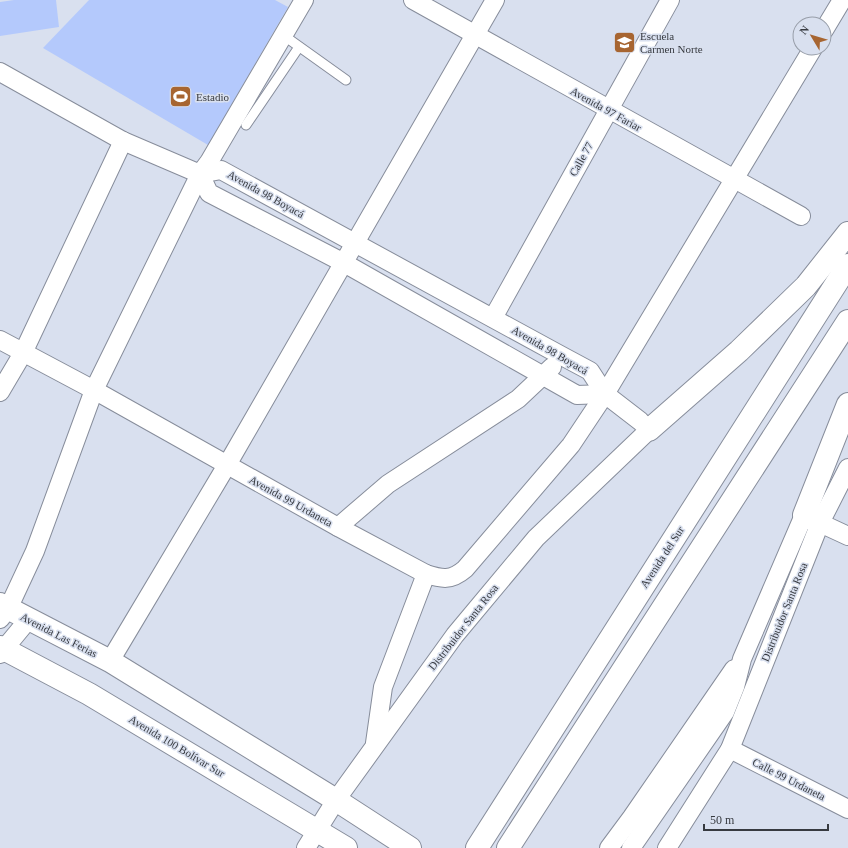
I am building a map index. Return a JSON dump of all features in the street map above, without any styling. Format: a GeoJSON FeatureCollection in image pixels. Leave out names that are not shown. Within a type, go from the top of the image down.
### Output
{"type":"FeatureCollection","features":[{"type":"Feature","properties":{"kind":"main road"},"geometry":{"type":"LineString","coordinates":[[649,430],[739,351],[800,291],[848,234]]}},
{"type":"Feature","properties":{"kind":"main road","name":"Avenida del Sur"},"geometry":{"type":"LineString","coordinates":[[477,848],[848,265]]}},
{"type":"Feature","properties":{"kind":"main road"},"geometry":{"type":"LineString","coordinates":[[508,848],[848,321]]}},
{"type":"Feature","properties":{"kind":"main road"},"geometry":{"type":"LineString","coordinates":[[812,519],[848,404]]}},
{"type":"Feature","properties":{"kind":"main road","name":"Avenida Las Ferias"},"geometry":{"type":"LineString","coordinates":[[3,610],[28,620],[110,661]]}},
{"type":"Feature","properties":{"kind":"main road","name":"Avenida 100 Bolívar Sur"},"geometry":{"type":"LineString","coordinates":[[2,650],[89,694],[312,839],[346,848]]}},
{"type":"Feature","properties":{"kind":"main road"},"geometry":{"type":"LineString","coordinates":[[110,661],[336,800],[410,848]]}},
{"type":"Feature","properties":{"kind":"street"},"geometry":{"type":"LineString","coordinates":[[3,610],[35,551],[94,390],[200,174],[304,0]]}},
{"type":"Feature","properties":{"kind":"street","name":"Avenida 97 Fariar"},"geometry":{"type":"LineString","coordinates":[[413,0],[608,110],[801,216]]}},
{"type":"Feature","properties":{"kind":"street"},"geometry":{"type":"LineString","coordinates":[[110,661],[227,466],[495,0]]}},
{"type":"Feature","properties":{"kind":"street","name":"Calle 77"},"geometry":{"type":"LineString","coordinates":[[493,318],[670,0]]}},
{"type":"Feature","properties":{"kind":"street"},"geometry":{"type":"LineString","coordinates":[[832,17],[842,0]]}},
{"type":"Feature","properties":{"kind":"street","name":"Avenida 99 Urdaneta"},"geometry":{"type":"LineString","coordinates":[[0,340],[94,390],[227,466],[426,574],[450,579],[465,569],[571,445],[605,394],[808,56]]}},
{"type":"Feature","properties":{"kind":"street"},"geometry":{"type":"LineString","coordinates":[[0,72],[123,141],[200,174],[209,193],[344,263],[577,395],[605,394]]}},
{"type":"Feature","properties":{"kind":"street"},"geometry":{"type":"LineString","coordinates":[[0,392],[23,353],[123,141]]}},
{"type":"Feature","properties":{"kind":"street","name":"Avenida 98 Boyacá"},"geometry":{"type":"LineString","coordinates":[[200,174],[221,170],[590,371],[605,394],[640,421],[649,430]]}},
{"type":"Feature","properties":{"kind":"street"},"geometry":{"type":"LineString","coordinates":[[338,527],[388,484],[518,399],[562,356]]}},
{"type":"Feature","properties":{"kind":"street","name":"Distribuidor Santa Rosa"},"geometry":{"type":"LineString","coordinates":[[312,839],[336,800],[455,635],[536,538],[649,430]]}},
{"type":"Feature","properties":{"kind":"street"},"geometry":{"type":"LineString","coordinates":[[848,468],[812,519],[848,536]]}},
{"type":"Feature","properties":{"kind":"street","name":"Distribuidor Santa Rosa"},"geometry":{"type":"LineString","coordinates":[[609,848],[742,658],[812,519]]}},
{"type":"Feature","properties":{"kind":"street","name":"Distribuidor Santa Rosa"},"geometry":{"type":"LineString","coordinates":[[667,848],[730,749],[812,519]]}},
{"type":"Feature","properties":{"kind":"street"},"geometry":{"type":"LineString","coordinates":[[375,745],[383,687],[426,574]]}},
{"type":"Feature","properties":{"kind":"street"},"geometry":{"type":"LineString","coordinates":[[2,650],[28,620]]}},
{"type":"Feature","properties":{"kind":"street","name":"Distribuidor Santa Rosa"},"geometry":{"type":"LineString","coordinates":[[631,848],[725,712],[735,687],[742,658]]}},
{"type":"Feature","properties":{"kind":"street","name":"Calle 99 Urdaneta"},"geometry":{"type":"LineString","coordinates":[[730,749],[848,809]]}},
{"type":"Feature","properties":{"kind":"lane"},"geometry":{"type":"LineString","coordinates":[[283,35],[346,80]]}},
{"type":"Feature","properties":{"kind":"lane"},"geometry":{"type":"LineString","coordinates":[[246,125],[299,47]]}},
{"type":"Feature","properties":{"kind":"shaded area"},"geometry":{"type":"Polygon","coordinates":[[[14,0],[56,0],[59,27],[0,36],[0,2],[14,0]]]}},
{"type":"Feature","properties":{"kind":"shaded area","name":"Estadio"},"geometry":{"type":"Polygon","coordinates":[[[89,0],[275,0],[288,7],[208,145],[43,48],[89,0]]]}},
{"type":"Feature","properties":{"kind":"place","name":"Escuela Carmen Norte"},"geometry":{"type":"Point","coordinates":[624,42]}},
{"type":"Feature","properties":{"kind":"place","name":"Estadio"},"geometry":{"type":"Point","coordinates":[181,97]}}]}
